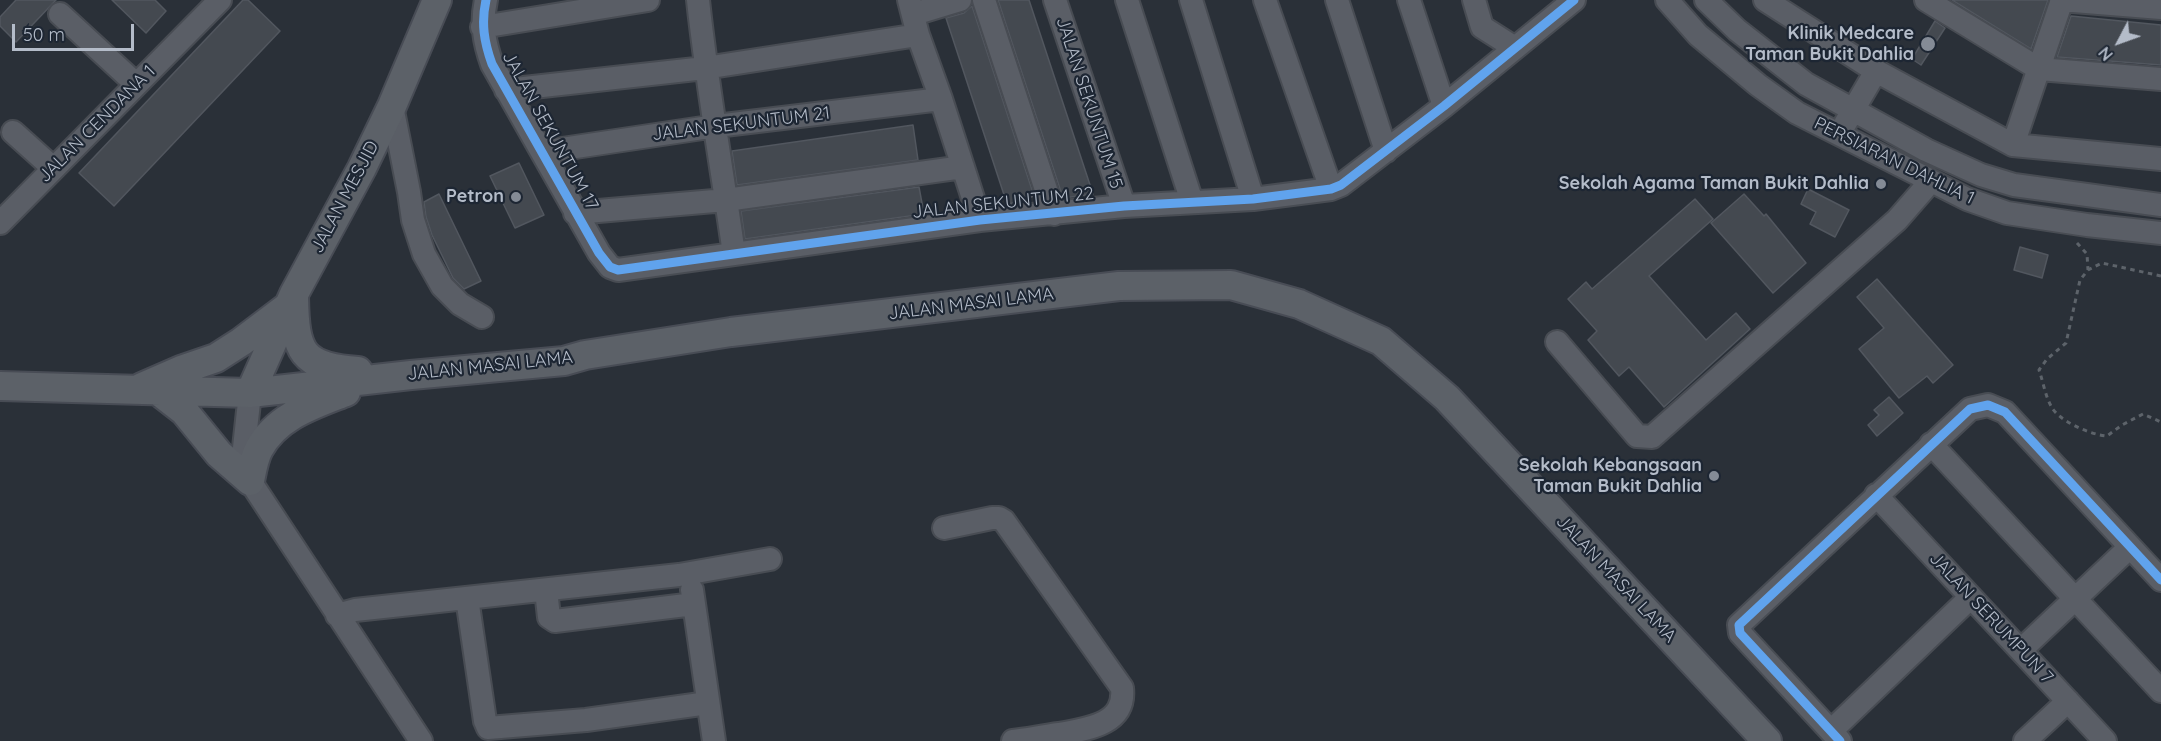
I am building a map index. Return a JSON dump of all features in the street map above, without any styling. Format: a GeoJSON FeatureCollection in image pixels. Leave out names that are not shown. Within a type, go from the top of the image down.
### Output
{"type":"FeatureCollection","features":[{"type":"Feature","properties":{"kind":"main road","name":"JALAN MESJID"},"geometry":{"type":"LineString","coordinates":[[250,393],[291,300],[362,168],[392,106],[437,0]]}},
{"type":"Feature","properties":{"kind":"main road","name":"JALAN MASAI LAMA"},"geometry":{"type":"LineString","coordinates":[[0,386],[250,393],[378,378],[564,361],[585,355],[731,332],[1119,286],[1231,285],[1299,304],[1381,341],[1447,398],[1767,741]]}},
{"type":"Feature","properties":{"kind":"main road"},"geometry":{"type":"LineString","coordinates":[[378,378],[295,413],[284,420],[257,451],[250,481],[219,454],[184,411],[147,390],[181,370],[216,358],[241,342],[291,300],[300,346],[318,365],[335,369],[411,375]]}},
{"type":"Feature","properties":{"kind":"street","name":"JALAN CENDANA 1"},"geometry":{"type":"LineString","coordinates":[[0,223],[220,0]]}},
{"type":"Feature","properties":{"kind":"street","name":"JALAN SEKUNTUM 17"},"geometry":{"type":"LineString","coordinates":[[486,0],[482,27],[492,64],[575,213],[606,262],[614,269]]}},
{"type":"Feature","properties":{"kind":"street"},"geometry":{"type":"LineString","coordinates":[[482,27],[648,0]]}},
{"type":"Feature","properties":{"kind":"street"},"geometry":{"type":"LineString","coordinates":[[698,0],[705,68],[716,126],[734,254]]}},
{"type":"Feature","properties":{"kind":"street"},"geometry":{"type":"LineString","coordinates":[[506,90],[705,68],[914,16],[960,0]]}},
{"type":"Feature","properties":{"kind":"street"},"geometry":{"type":"LineString","coordinates":[[984,0],[1054,213]]}},
{"type":"Feature","properties":{"kind":"street","name":"JALAN SEKUNTUM 15"},"geometry":{"type":"LineString","coordinates":[[1055,0],[1124,206]]}},
{"type":"Feature","properties":{"kind":"street"},"geometry":{"type":"LineString","coordinates":[[1127,0],[1192,202]]}},
{"type":"Feature","properties":{"kind":"street"},"geometry":{"type":"LineString","coordinates":[[1191,0],[1253,199]]}},
{"type":"Feature","properties":{"kind":"street"},"geometry":{"type":"LineString","coordinates":[[1265,0],[1331,189]]}},
{"type":"Feature","properties":{"kind":"street"},"geometry":{"type":"LineString","coordinates":[[1337,0],[1386,151]]}},
{"type":"Feature","properties":{"kind":"street"},"geometry":{"type":"LineString","coordinates":[[1409,0],[1444,106]]}},
{"type":"Feature","properties":{"kind":"street"},"geometry":{"type":"LineString","coordinates":[[1474,0],[1482,27],[1515,48]]}},
{"type":"Feature","properties":{"kind":"street","name":"JALAN SEKUNTUM 22"},"geometry":{"type":"LineString","coordinates":[[614,269],[631,270],[980,220],[1124,206],[1253,199],[1331,189],[1341,185],[1444,106],[1574,0]]}},
{"type":"Feature","properties":{"kind":"street","name":"PERSIARAN DAHLIA 1"},"geometry":{"type":"LineString","coordinates":[[1667,0],[1698,35],[1758,85],[1797,113],[1967,199],[2007,213],[2161,233]]}},
{"type":"Feature","properties":{"kind":"street","name":"PERSIARAN DAHLIA 1"},"geometry":{"type":"LineString","coordinates":[[1706,0],[1737,30],[1806,84],[1853,111],[1981,176],[2014,185],[2161,205]]}},
{"type":"Feature","properties":{"kind":"street"},"geometry":{"type":"LineString","coordinates":[[1765,0],[1876,71],[2013,145],[2161,159]]}},
{"type":"Feature","properties":{"kind":"street"},"geometry":{"type":"LineString","coordinates":[[1926,0],[2039,69],[2161,79]]}},
{"type":"Feature","properties":{"kind":"street"},"geometry":{"type":"LineString","coordinates":[[2013,145],[2062,0],[2161,7],[2159,0]]}},
{"type":"Feature","properties":{"kind":"street"},"geometry":{"type":"LineString","coordinates":[[60,14],[136,84]]}},
{"type":"Feature","properties":{"kind":"street"},"geometry":{"type":"LineString","coordinates":[[914,16],[980,220]]}},
{"type":"Feature","properties":{"kind":"street"},"geometry":{"type":"LineString","coordinates":[[1838,135],[1876,71]]}},
{"type":"Feature","properties":{"kind":"street","name":"JALAN SEKUNTUM 21"},"geometry":{"type":"LineString","coordinates":[[542,152],[716,126],[941,99]]}},
{"type":"Feature","properties":{"kind":"street"},"geometry":{"type":"LineString","coordinates":[[392,106],[413,220],[424,254],[442,286],[460,304],[482,317]]}},
{"type":"Feature","properties":{"kind":"street"},"geometry":{"type":"LineString","coordinates":[[13,132],[53,168]]}},
{"type":"Feature","properties":{"kind":"street"},"geometry":{"type":"LineString","coordinates":[[575,213],[726,200],[963,167]]}},
{"type":"Feature","properties":{"kind":"street"},"geometry":{"type":"LineString","coordinates":[[1557,342],[1637,436],[1652,437],[1897,220],[1931,181]]}},
{"type":"Feature","properties":{"kind":"street"},"geometry":{"type":"LineString","coordinates":[[250,393],[243,443],[243,458],[250,481],[421,741]]}},
{"type":"Feature","properties":{"kind":"street"},"geometry":{"type":"LineString","coordinates":[[1971,597],[1835,736],[1740,633],[1739,625],[1931,444],[1970,409],[1988,405],[2004,412],[2161,580]]}},
{"type":"Feature","properties":{"kind":"street"},"geometry":{"type":"LineString","coordinates":[[1931,444],[2161,691]]}},
{"type":"Feature","properties":{"kind":"street","name":"JALAN SERUMPUN 7"},"geometry":{"type":"LineString","coordinates":[[1876,495],[2105,741]]}},
{"type":"Feature","properties":{"kind":"street"},"geometry":{"type":"LineString","coordinates":[[944,528],[992,518],[1004,521],[1122,688],[1122,702],[1119,708],[1109,719],[1096,727],[1013,741]]}},
{"type":"Feature","properties":{"kind":"street"},"geometry":{"type":"LineString","coordinates":[[2020,650],[2130,547]]}},
{"type":"Feature","properties":{"kind":"street"},"geometry":{"type":"LineString","coordinates":[[337,615],[355,610],[690,573],[770,559]]}},
{"type":"Feature","properties":{"kind":"street"},"geometry":{"type":"LineString","coordinates":[[690,573],[714,741]]}},
{"type":"Feature","properties":{"kind":"street"},"geometry":{"type":"LineString","coordinates":[[546,590],[549,617],[555,621],[694,604]]}},
{"type":"Feature","properties":{"kind":"street"},"geometry":{"type":"LineString","coordinates":[[467,598],[485,721],[488,728],[586,720],[708,703]]}},
{"type":"Feature","properties":{"kind":"street"},"geometry":{"type":"LineString","coordinates":[[2025,741],[2068,701]]}},
{"type":"Feature","properties":{"kind":"path"},"geometry":{"type":"LineString","coordinates":[[2161,276],[2102,263],[2088,270],[2080,280],[2066,344],[2047,359],[2039,370],[2051,407],[2061,417],[2095,435],[2107,436],[2143,414],[2161,422]]}},
{"type":"Feature","properties":{"kind":"building"},"geometry":{"type":"Polygon","coordinates":[[[16,0],[56,0],[16,42],[0,26],[0,17],[16,0]]]}},
{"type":"Feature","properties":{"kind":"building"},"geometry":{"type":"Polygon","coordinates":[[[112,0],[155,0],[166,11],[146,33],[112,0]]]}},
{"type":"Feature","properties":{"kind":"building"},"geometry":{"type":"Polygon","coordinates":[[[243,0],[248,0],[280,31],[114,206],[79,173],[243,0]]]}},
{"type":"Feature","properties":{"kind":"building"},"geometry":{"type":"Polygon","coordinates":[[[998,0],[1029,0],[1093,194],[1063,198],[998,0]]]}},
{"type":"Feature","properties":{"kind":"building"},"geometry":{"type":"Polygon","coordinates":[[[1952,0],[2048,0],[2031,49],[1952,0]]]}},
{"type":"Feature","properties":{"kind":"building"},"geometry":{"type":"Polygon","coordinates":[[[972,6],[1034,196],[1009,204],[1007,204],[946,18],[964,13],[972,6]]]}},
{"type":"Feature","properties":{"kind":"building"},"geometry":{"type":"Polygon","coordinates":[[[2071,16],[2161,25],[2161,65],[2057,57],[2071,16]]]}},
{"type":"Feature","properties":{"kind":"building","name":"Klinik Medcare Taman Bukit Dahlia"},"geometry":{"type":"Polygon","coordinates":[[[1935,21],[1945,28],[1921,65],[1912,59],[1935,21]]]}},
{"type":"Feature","properties":{"kind":"building"},"geometry":{"type":"Polygon","coordinates":[[[913,125],[918,160],[737,185],[732,151],[913,125]]]}},
{"type":"Feature","properties":{"kind":"building"},"geometry":{"type":"Polygon","coordinates":[[[519,163],[544,215],[515,228],[490,176],[519,163]]]}},
{"type":"Feature","properties":{"kind":"building"},"geometry":{"type":"Polygon","coordinates":[[[919,187],[924,214],[745,239],[741,211],[919,187]]]}},
{"type":"Feature","properties":{"kind":"building"},"geometry":{"type":"Polygon","coordinates":[[[1808,189],[1849,210],[1835,237],[1810,224],[1816,212],[1801,204],[1808,189]]]}},
{"type":"Feature","properties":{"kind":"building"},"geometry":{"type":"Polygon","coordinates":[[[439,194],[481,281],[464,289],[453,278],[426,217],[424,202],[439,194]]]}},
{"type":"Feature","properties":{"kind":"building"},"geometry":{"type":"Polygon","coordinates":[[[1744,194],[1764,216],[1766,214],[1806,263],[1773,293],[1711,223],[1744,194]]]}},
{"type":"Feature","properties":{"kind":"building"},"geometry":{"type":"Polygon","coordinates":[[[1695,199],[1713,219],[1649,276],[1706,340],[1736,313],[1750,329],[1664,407],[1629,367],[1619,376],[1588,340],[1597,331],[1568,299],[1586,282],[1592,289],[1695,199]]]}},
{"type":"Feature","properties":{"kind":"building"},"geometry":{"type":"Polygon","coordinates":[[[2020,247],[2048,255],[2042,278],[2014,270],[2020,247]]]}},
{"type":"Feature","properties":{"kind":"building"},"geometry":{"type":"Polygon","coordinates":[[[1877,279],[1953,365],[1933,383],[1927,376],[1899,398],[1859,349],[1884,328],[1857,297],[1877,279]]]}},
{"type":"Feature","properties":{"kind":"building"},"geometry":{"type":"Polygon","coordinates":[[[1889,397],[1903,413],[1877,436],[1868,425],[1879,415],[1874,410],[1889,397]]]}},
{"type":"Feature","properties":{"kind":"cycle path"},"geometry":{"type":"LineString","coordinates":[[486,0],[484,32],[492,64],[599,253],[610,267],[618,270],[980,220],[1124,206],[1253,199],[1331,189],[1341,185],[1444,106],[1574,0]]}},
{"type":"Feature","properties":{"kind":"cycle path"},"geometry":{"type":"LineString","coordinates":[[1840,741],[1740,633],[1739,625],[1970,409],[1988,405],[2005,412],[2161,580]]}},
{"type":"Feature","properties":{"kind":"place","name":"Klinik Medcare Taman Bukit Dahlia"},"geometry":{"type":"Point","coordinates":[1928,44]}},
{"type":"Feature","properties":{"kind":"place","name":"Sekolah Agama Taman Bukit Dahlia"},"geometry":{"type":"Point","coordinates":[1881,184]}},
{"type":"Feature","properties":{"kind":"place","name":"Petron"},"geometry":{"type":"Point","coordinates":[516,197]}},
{"type":"Feature","properties":{"kind":"place","name":"Sekolah Kebangsaan Taman Bukit Dahlia"},"geometry":{"type":"Point","coordinates":[1714,476]}}]}
